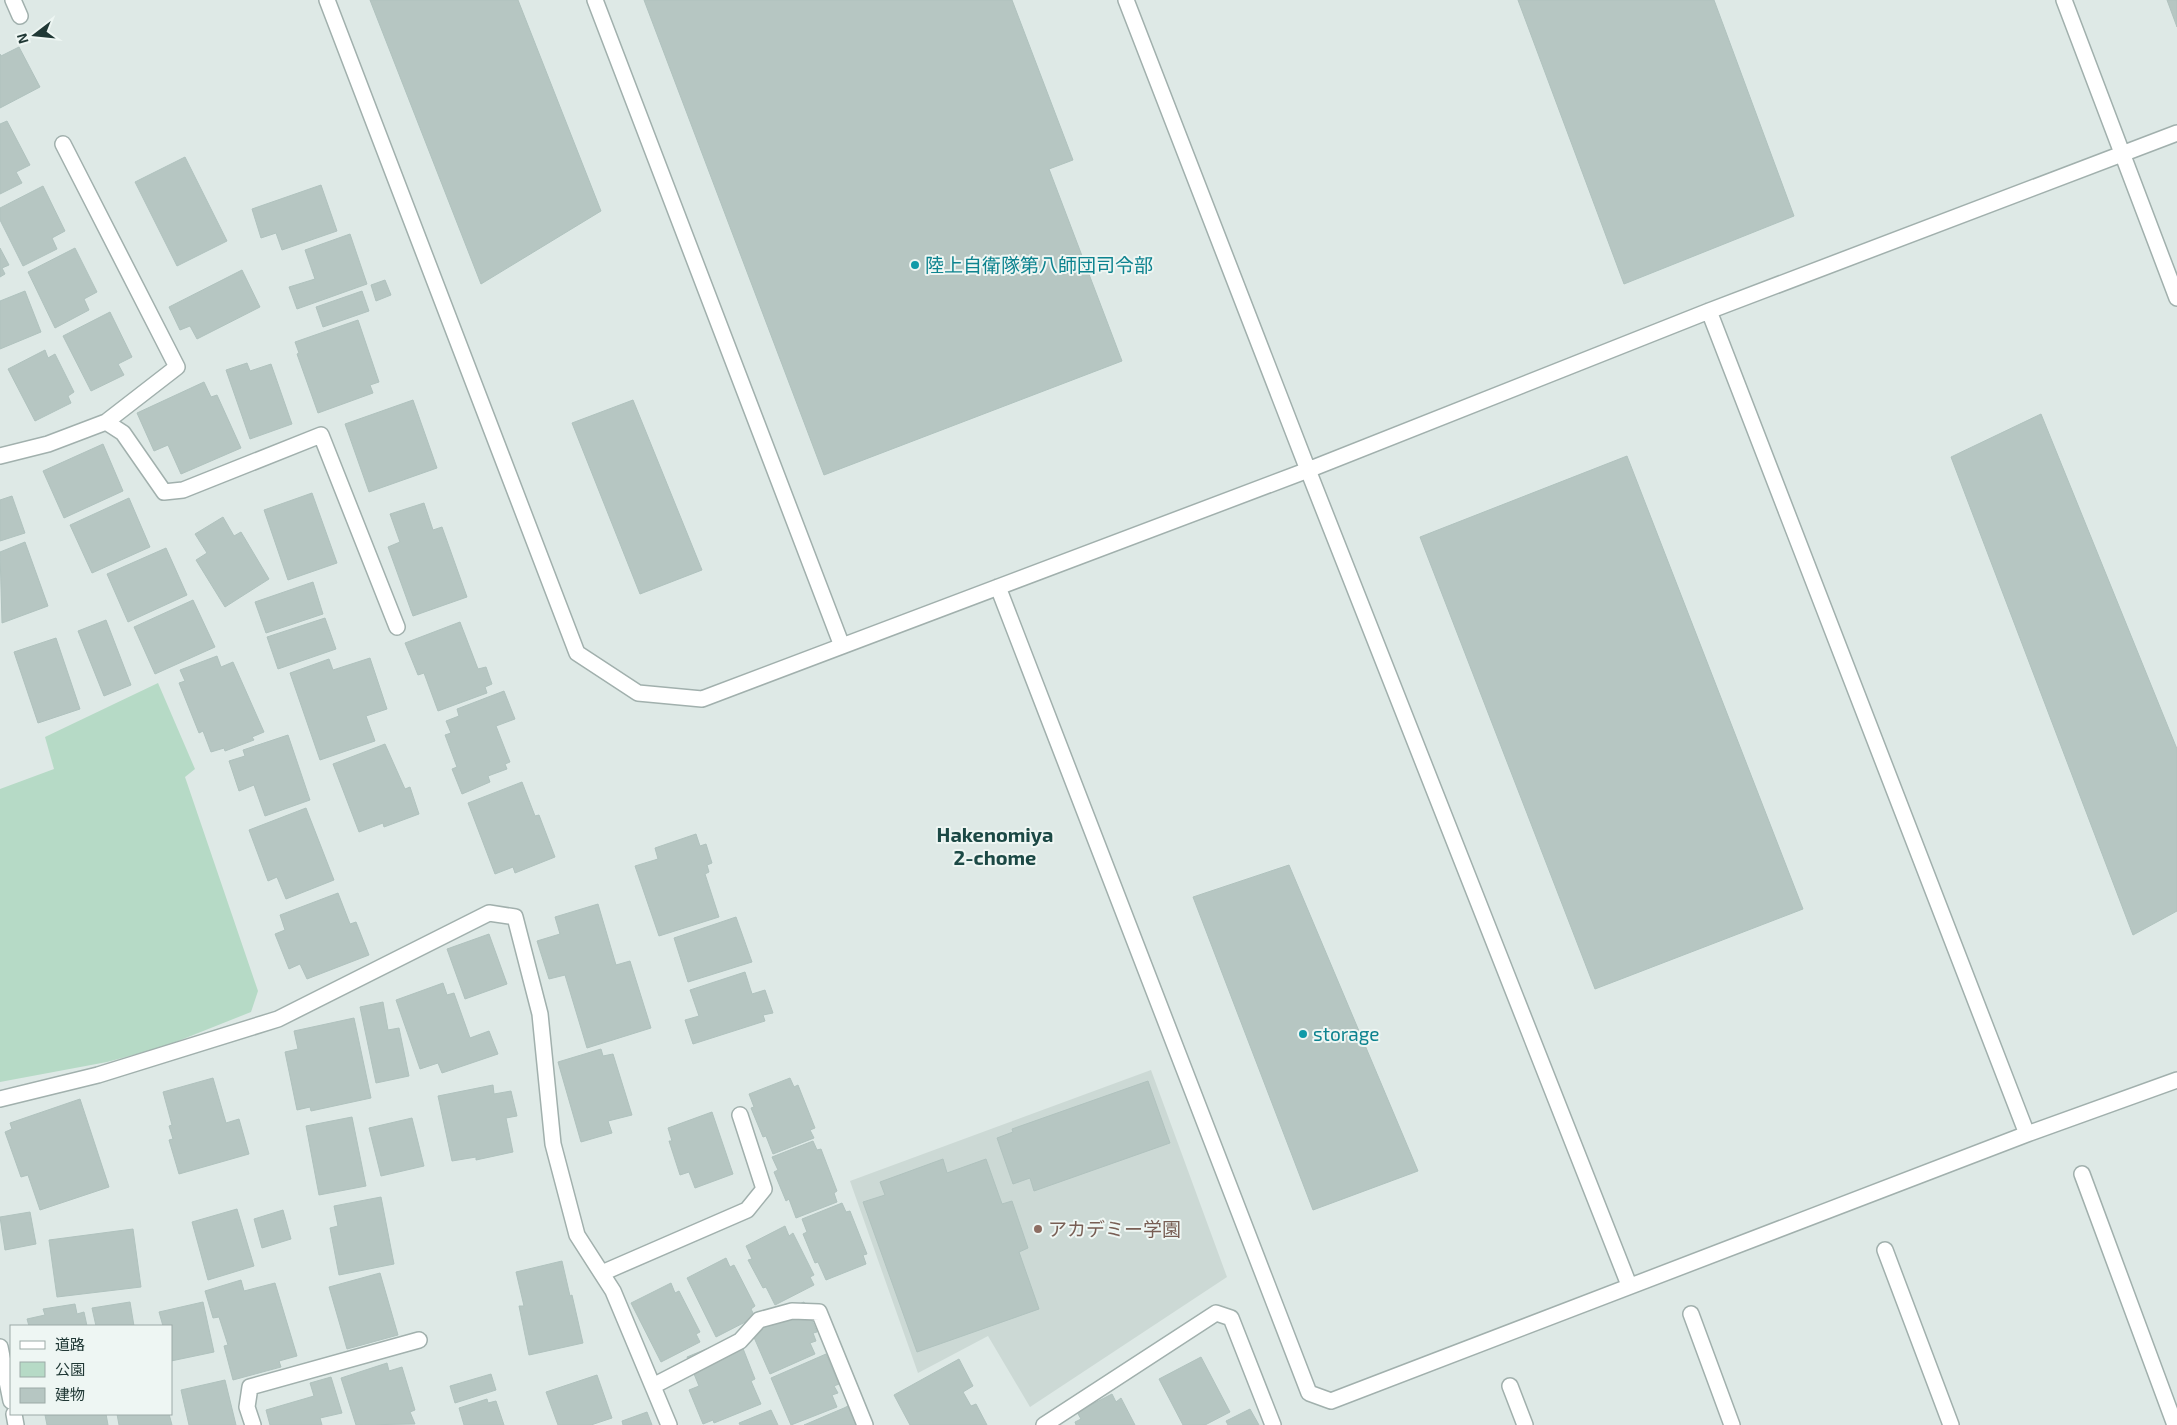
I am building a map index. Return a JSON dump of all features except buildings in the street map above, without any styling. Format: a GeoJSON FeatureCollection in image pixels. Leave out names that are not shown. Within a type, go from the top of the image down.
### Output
{"type":"FeatureCollection","features":[{"type":"Feature","properties":{"kind":"street"},"geometry":{"type":"LineString","coordinates":[[13,0],[20,16]]}},
{"type":"Feature","properties":{"kind":"street"},"geometry":{"type":"LineString","coordinates":[[326,0],[576,653],[638,693],[702,699],[1308,470],[1709,311],[2177,132]]}},
{"type":"Feature","properties":{"kind":"street"},"geometry":{"type":"LineString","coordinates":[[595,0],[842,646]]}},
{"type":"Feature","properties":{"kind":"street"},"geometry":{"type":"LineString","coordinates":[[1126,0],[1308,470],[1629,1285]]}},
{"type":"Feature","properties":{"kind":"street"},"geometry":{"type":"LineString","coordinates":[[2064,0],[2177,298]]}},
{"type":"Feature","properties":{"kind":"street"},"geometry":{"type":"LineString","coordinates":[[0,456],[48,444],[106,422],[177,367],[63,144]]}},
{"type":"Feature","properties":{"kind":"street"},"geometry":{"type":"LineString","coordinates":[[1709,311],[2027,1134]]}},
{"type":"Feature","properties":{"kind":"street"},"geometry":{"type":"LineString","coordinates":[[106,422],[123,433],[164,492],[182,490],[321,435],[397,627]]}},
{"type":"Feature","properties":{"kind":"street"},"geometry":{"type":"LineString","coordinates":[[998,587],[1309,1393],[1331,1401],[1629,1285],[2027,1134],[2177,1080]]}},
{"type":"Feature","properties":{"kind":"street"},"geometry":{"type":"LineString","coordinates":[[0,1099],[98,1075],[278,1019],[489,913],[515,917],[540,1014],[554,1144],[577,1236],[613,1291],[669,1425]]}},
{"type":"Feature","properties":{"kind":"street"},"geometry":{"type":"LineString","coordinates":[[602,1273],[747,1210],[764,1189],[740,1115]]}},
{"type":"Feature","properties":{"kind":"street"},"geometry":{"type":"LineString","coordinates":[[2082,1174],[2175,1425]]}},
{"type":"Feature","properties":{"kind":"street"},"geometry":{"type":"LineString","coordinates":[[1885,1250],[1951,1425]]}},
{"type":"Feature","properties":{"kind":"street"},"geometry":{"type":"LineString","coordinates":[[653,1386],[740,1341],[758,1320],[792,1311],[819,1312],[865,1425]]}},
{"type":"Feature","properties":{"kind":"street"},"geometry":{"type":"LineString","coordinates":[[1044,1425],[1216,1313],[1231,1318],[1273,1425]]}},
{"type":"Feature","properties":{"kind":"street"},"geometry":{"type":"LineString","coordinates":[[1691,1314],[1732,1425]]}},
{"type":"Feature","properties":{"kind":"street"},"geometry":{"type":"LineString","coordinates":[[253,1425],[248,1407],[250,1387],[418,1340]]}},
{"type":"Feature","properties":{"kind":"street"},"geometry":{"type":"LineString","coordinates":[[0,1347],[10,1396]]}},
{"type":"Feature","properties":{"kind":"street"},"geometry":{"type":"LineString","coordinates":[[1510,1386],[1525,1425]]}},
{"type":"Feature","properties":{"kind":"shaded area","name":"アカデミー学園"},"geometry":{"type":"Polygon","coordinates":[[[1151,1070],[1227,1277],[1030,1407],[988,1336],[918,1373],[850,1181],[1151,1070]]]}},
{"type":"Feature","properties":{"kind":"green space"},"geometry":{"type":"Polygon","coordinates":[[[158,683],[195,769],[185,777],[258,991],[251,1012],[163,1047],[107,1062],[0,1082],[0,789],[54,769],[45,737],[158,683]]]}},
{"type":"Feature","properties":{"kind":"place","name":"陸上自衛隊第八師団司令部"},"geometry":{"type":"Point","coordinates":[915,265]}},
{"type":"Feature","properties":{"kind":"place","name":"storage"},"geometry":{"type":"Point","coordinates":[1303,1034]}},
{"type":"Feature","properties":{"kind":"place","name":"アカデミー学園"},"geometry":{"type":"Point","coordinates":[1038,1229]}},
{"type":"Feature","properties":{"kind":"district","name":"Hakenomiya 2-chome"},"geometry":{"type":"Point","coordinates":[995,846]}}]}
